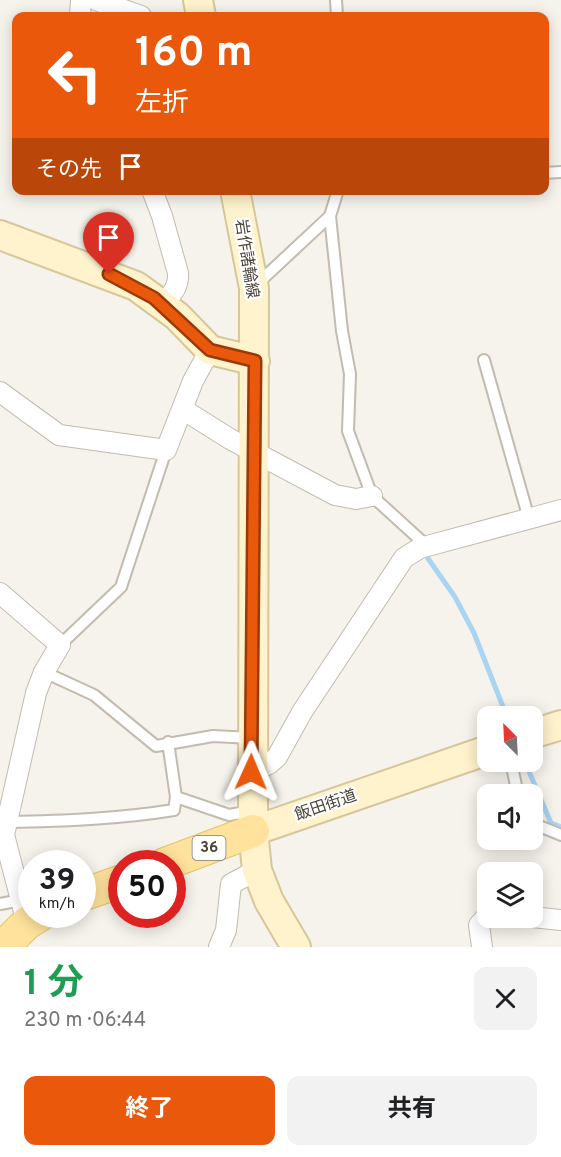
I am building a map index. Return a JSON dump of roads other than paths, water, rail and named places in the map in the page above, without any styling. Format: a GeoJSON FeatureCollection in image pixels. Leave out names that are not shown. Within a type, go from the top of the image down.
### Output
{"type":"FeatureCollection","features":[{"type":"Feature","properties":{"kind":"main road","name":"岩作諸輪線"},"geometry":{"type":"LineString","coordinates":[[236,195],[254,288],[255,452],[251,738],[253,821],[257,870],[269,901],[296,947]]}},
{"type":"Feature","properties":{"kind":"main road"},"geometry":{"type":"LineString","coordinates":[[0,235],[136,286],[163,304],[210,350],[255,361]]}},
{"type":"Feature","properties":{"kind":"main road"},"geometry":{"type":"LineString","coordinates":[[543,730],[561,724]]}},
{"type":"Feature","properties":{"kind":"main road","name":"飯田街道"},"geometry":{"type":"LineString","coordinates":[[186,854],[253,821],[477,753]]}},
{"type":"Feature","properties":{"kind":"main road"},"geometry":{"type":"LineString","coordinates":[[3,947],[18,927]]}},
{"type":"Feature","properties":{"kind":"street"},"geometry":{"type":"LineString","coordinates":[[96,0],[130,12]]}},
{"type":"Feature","properties":{"kind":"street"},"geometry":{"type":"LineString","coordinates":[[154,195],[178,273],[178,282],[174,292],[163,304]]}},
{"type":"Feature","properties":{"kind":"street"},"geometry":{"type":"LineString","coordinates":[[0,393],[58,435],[166,450],[184,410],[193,381],[210,350]]}},
{"type":"Feature","properties":{"kind":"street"},"geometry":{"type":"LineString","coordinates":[[184,410],[335,495],[356,499],[372,496]]}},
{"type":"Feature","properties":{"kind":"street"},"geometry":{"type":"LineString","coordinates":[[251,772],[269,764],[277,757],[302,712],[351,641],[397,566],[411,553],[427,546],[561,510]]}},
{"type":"Feature","properties":{"kind":"street"},"geometry":{"type":"LineString","coordinates":[[0,593],[60,645],[44,672],[36,693],[4,835],[18,879]]}},
{"type":"Feature","properties":{"kind":"street"},"geometry":{"type":"LineString","coordinates":[[219,947],[226,930],[231,884],[257,870]]}},
{"type":"Feature","properties":{"kind":"street"},"geometry":{"type":"LineString","coordinates":[[543,918],[561,920]]}},
{"type":"Feature","properties":{"kind":"street"},"geometry":{"type":"LineString","coordinates":[[479,928],[482,947]]}},
{"type":"Feature","properties":{"kind":"lane"},"geometry":{"type":"LineString","coordinates":[[336,195],[330,216],[342,330],[350,374],[348,431],[372,496],[427,546]]}},
{"type":"Feature","properties":{"kind":"lane"},"geometry":{"type":"LineString","coordinates":[[254,288],[330,216]]}},
{"type":"Feature","properties":{"kind":"lane"},"geometry":{"type":"LineString","coordinates":[[484,360],[529,519]]}},
{"type":"Feature","properties":{"kind":"lane"},"geometry":{"type":"LineString","coordinates":[[60,645],[121,587],[166,450]]}},
{"type":"Feature","properties":{"kind":"lane"},"geometry":{"type":"LineString","coordinates":[[44,672],[94,695],[156,746],[168,742],[213,736],[251,738]]}},
{"type":"Feature","properties":{"kind":"lane"},"geometry":{"type":"LineString","coordinates":[[7,822],[93,820],[134,817],[174,810],[176,797],[168,742]]}},
{"type":"Feature","properties":{"kind":"lane"},"geometry":{"type":"LineString","coordinates":[[176,797],[253,821]]}},
{"type":"Feature","properties":{"kind":"lane"},"geometry":{"type":"LineString","coordinates":[[543,828],[561,835]]}},
{"type":"Feature","properties":{"kind":"lane"},"geometry":{"type":"LineString","coordinates":[[0,904],[18,910]]}},
{"type":"Feature","properties":{"kind":"waterway"},"geometry":{"type":"LineString","coordinates":[[427,557],[455,597],[474,633],[503,706]]}},
{"type":"Feature","properties":{"kind":"waterway"},"geometry":{"type":"LineString","coordinates":[[529,772],[551,823],[561,827]]}}]}
